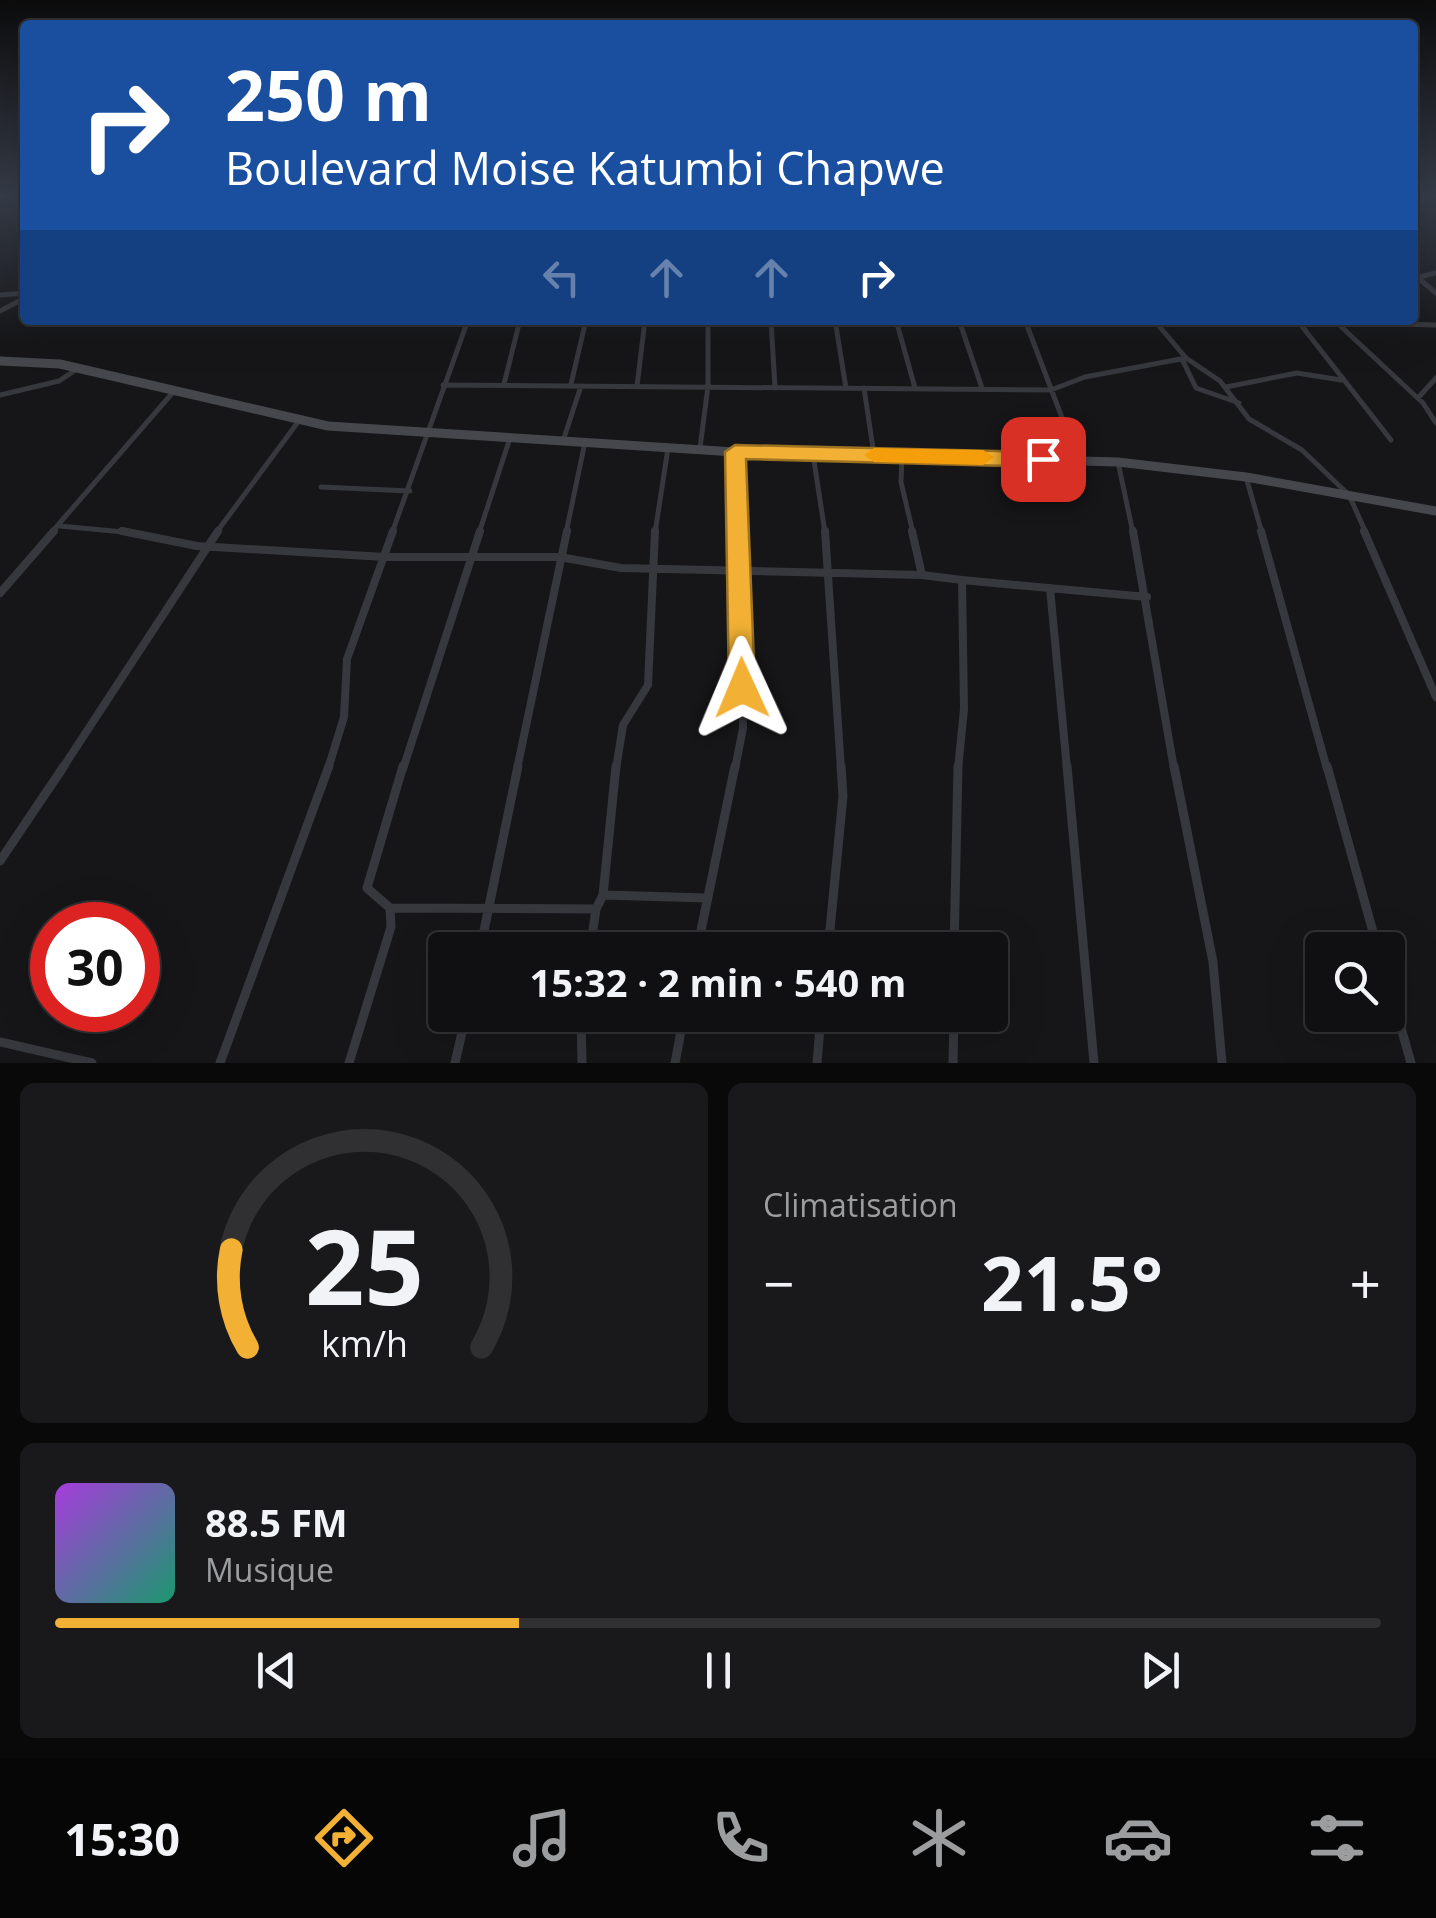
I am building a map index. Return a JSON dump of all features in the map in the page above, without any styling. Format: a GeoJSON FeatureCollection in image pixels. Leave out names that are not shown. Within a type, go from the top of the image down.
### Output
{"type":"FeatureCollection","features":[{"type":"Feature","properties":{"kind":"street"},"geometry":{"type":"LineString","coordinates":[[220,1063],[313,818],[346,710],[342,683],[347,658],[410,491],[466,325]]}},
{"type":"Feature","properties":{"kind":"street"},"geometry":{"type":"LineString","coordinates":[[504,384],[519,325]]}},
{"type":"Feature","properties":{"kind":"street"},"geometry":{"type":"LineString","coordinates":[[571,384],[585,325]]}},
{"type":"Feature","properties":{"kind":"street"},"geometry":{"type":"LineString","coordinates":[[637,386],[645,325]]}},
{"type":"Feature","properties":{"kind":"street"},"geometry":{"type":"LineString","coordinates":[[700,448],[708,386],[708,325]]}},
{"type":"Feature","properties":{"kind":"street"},"geometry":{"type":"LineString","coordinates":[[771,325],[775,388]]}},
{"type":"Feature","properties":{"kind":"street"},"geometry":{"type":"LineString","coordinates":[[836,325],[846,388]]}},
{"type":"Feature","properties":{"kind":"street"},"geometry":{"type":"LineString","coordinates":[[897,325],[915,388]]}},
{"type":"Feature","properties":{"kind":"street"},"geometry":{"type":"LineString","coordinates":[[961,325],[982,388]]}},
{"type":"Feature","properties":{"kind":"street"},"geometry":{"type":"LineString","coordinates":[[1027,325],[1078,460]]}},
{"type":"Feature","properties":{"kind":"street"},"geometry":{"type":"LineString","coordinates":[[1158,325],[1184,358],[1196,388],[1240,404]]}},
{"type":"Feature","properties":{"kind":"street"},"geometry":{"type":"LineString","coordinates":[[1301,325],[1391,440]]}},
{"type":"Feature","properties":{"kind":"street"},"geometry":{"type":"LineString","coordinates":[[1340,325],[1418,398],[1436,422]]}},
{"type":"Feature","properties":{"kind":"street"},"geometry":{"type":"LineString","coordinates":[[443,385],[1051,390],[1085,377],[1184,358],[1226,387],[1249,419],[1302,450],[1349,495],[1436,697]]}},
{"type":"Feature","properties":{"kind":"street"},"geometry":{"type":"LineString","coordinates":[[0,361],[78,368],[298,422],[735,452],[1118,462],[1246,477],[1436,511]]}},
{"type":"Feature","properties":{"kind":"street"},"geometry":{"type":"LineString","coordinates":[[0,395],[59,381],[78,368]]}},
{"type":"Feature","properties":{"kind":"street"},"geometry":{"type":"LineString","coordinates":[[1226,387],[1296,373],[1342,380]]}},
{"type":"Feature","properties":{"kind":"street"},"geometry":{"type":"LineString","coordinates":[[1418,398],[1436,378]]}},
{"type":"Feature","properties":{"kind":"street"},"geometry":{"type":"LineString","coordinates":[[564,441],[581,386]]}},
{"type":"Feature","properties":{"kind":"street"},"geometry":{"type":"LineString","coordinates":[[864,388],[874,455]]}},
{"type":"Feature","properties":{"kind":"street"},"geometry":{"type":"LineString","coordinates":[[0,593],[176,389]]}},
{"type":"Feature","properties":{"kind":"street"},"geometry":{"type":"LineString","coordinates":[[1409,390],[1423,389]]}},
{"type":"Feature","properties":{"kind":"street"},"geometry":{"type":"LineString","coordinates":[[0,861],[164,616],[205,546],[298,422]]}},
{"type":"Feature","properties":{"kind":"street"},"geometry":{"type":"LineString","coordinates":[[510,438],[367,888],[390,908],[490,904],[596,909]]}},
{"type":"Feature","properties":{"kind":"street"},"geometry":{"type":"LineString","coordinates":[[484,932],[585,442]]}},
{"type":"Feature","properties":{"kind":"street"},"geometry":{"type":"LineString","coordinates":[[593,932],[596,909],[604,895],[618,742],[623,725],[648,685],[656,518],[668,447]]}},
{"type":"Feature","properties":{"kind":"street"},"geometry":{"type":"LineString","coordinates":[[700,932],[743,728],[735,452]]}},
{"type":"Feature","properties":{"kind":"street"},"geometry":{"type":"LineString","coordinates":[[813,452],[823,504],[844,796],[830,932]]}},
{"type":"Feature","properties":{"kind":"street"},"geometry":{"type":"LineString","coordinates":[[902,456],[901,482],[922,575]]}},
{"type":"Feature","properties":{"kind":"street"},"geometry":{"type":"LineString","coordinates":[[1118,462],[1148,597],[1154,674],[1212,962],[1222,1063]]}},
{"type":"Feature","properties":{"kind":"street"},"geometry":{"type":"LineString","coordinates":[[1246,477],[1373,932]]}},
{"type":"Feature","properties":{"kind":"street"},"geometry":{"type":"LineString","coordinates":[[321,487],[410,491]]}},
{"type":"Feature","properties":{"kind":"street"},"geometry":{"type":"LineString","coordinates":[[60,526],[113,530],[205,546],[385,557],[560,557],[604,567],[922,575],[1148,597]]}},
{"type":"Feature","properties":{"kind":"street"},"geometry":{"type":"LineString","coordinates":[[954,932],[959,735],[966,713],[960,670],[967,614],[962,580]]}},
{"type":"Feature","properties":{"kind":"street"},"geometry":{"type":"LineString","coordinates":[[1050,588],[1094,1063]]}},
{"type":"Feature","properties":{"kind":"street"},"geometry":{"type":"LineString","coordinates":[[604,895],[707,898]]}},
{"type":"Feature","properties":{"kind":"street"},"geometry":{"type":"LineString","coordinates":[[349,1063],[390,927],[390,908]]}},
{"type":"Feature","properties":{"kind":"street"},"geometry":{"type":"LineString","coordinates":[[455,1063],[462,1032]]}},
{"type":"Feature","properties":{"kind":"street"},"geometry":{"type":"LineString","coordinates":[[582,1032],[582,1063]]}},
{"type":"Feature","properties":{"kind":"street"},"geometry":{"type":"LineString","coordinates":[[675,1063],[681,1032]]}},
{"type":"Feature","properties":{"kind":"street"},"geometry":{"type":"LineString","coordinates":[[816,1063],[820,1032]]}},
{"type":"Feature","properties":{"kind":"street"},"geometry":{"type":"LineString","coordinates":[[953,1063],[954,1032]]}},
{"type":"Feature","properties":{"kind":"street"},"geometry":{"type":"LineString","coordinates":[[1402,1032],[1411,1063]]}},
{"type":"Feature","properties":{"kind":"street"},"geometry":{"type":"LineString","coordinates":[[0,1042],[92,1063]]}},
{"type":"Feature","properties":{"kind":"slow traffic"},"geometry":{"type":"LineString","coordinates":[[874,455],[983,457]]}},
{"type":"Feature","properties":{"kind":"route"},"geometry":{"type":"LineString","coordinates":[[742,688],[742,579],[735,452],[1043,459]]}}]}
